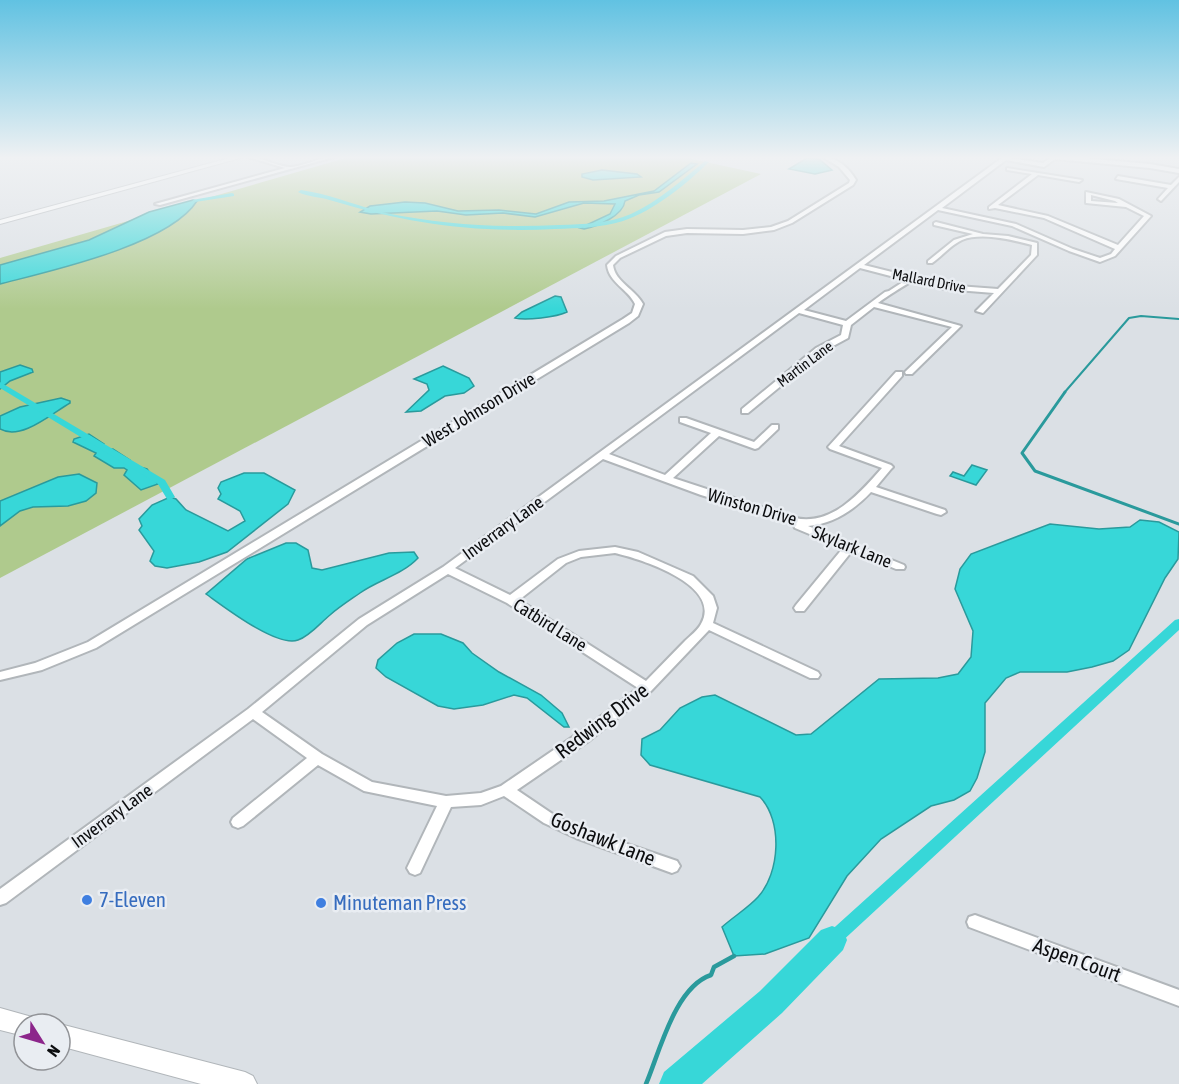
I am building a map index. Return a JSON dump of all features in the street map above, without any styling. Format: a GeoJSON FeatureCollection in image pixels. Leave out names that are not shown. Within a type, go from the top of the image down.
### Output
{"type":"FeatureCollection","features":[{"type":"Feature","properties":{"kind":"main road"},"geometry":{"type":"LineString","coordinates":[[0,217],[35,208]]}},
{"type":"Feature","properties":{"kind":"main road"},"geometry":{"type":"LineString","coordinates":[[0,222],[53,208]]}},
{"type":"Feature","properties":{"kind":"main road"},"geometry":{"type":"LineString","coordinates":[[72,1038],[245,1084]]}},
{"type":"Feature","properties":{"kind":"street","name":"West Johnson Drive"},"geometry":{"type":"LineString","coordinates":[[0,676],[38,667],[92,645],[626,321],[635,314],[639,304],[636,295],[616,280],[610,272],[610,265],[618,257],[657,237],[675,232],[699,230],[743,232],[772,229],[790,222],[813,208]]}},
{"type":"Feature","properties":{"kind":"street"},"geometry":{"type":"LineString","coordinates":[[939,208],[1014,225],[1100,260],[1113,255],[1148,216],[1130,208]]}},
{"type":"Feature","properties":{"kind":"street","name":"Inverrary Lane"},"geometry":{"type":"LineString","coordinates":[[0,898],[253,712],[363,622],[447,569],[939,208]]}},
{"type":"Feature","properties":{"kind":"street"},"geometry":{"type":"LineString","coordinates":[[983,213],[992,208]]}},
{"type":"Feature","properties":{"kind":"street"},"geometry":{"type":"LineString","coordinates":[[1002,208],[1046,217],[1119,248]]}},
{"type":"Feature","properties":{"kind":"street"},"geometry":{"type":"LineString","coordinates":[[1014,225],[1046,217]]}},
{"type":"Feature","properties":{"kind":"street"},"geometry":{"type":"LineString","coordinates":[[936,224],[988,237],[1035,244],[1034,255],[980,311]]}},
{"type":"Feature","properties":{"kind":"street"},"geometry":{"type":"LineString","coordinates":[[1029,242],[1029,239],[1039,236]]}},
{"type":"Feature","properties":{"kind":"street"},"geometry":{"type":"LineString","coordinates":[[930,262],[960,239],[988,237]]}},
{"type":"Feature","properties":{"kind":"street"},"geometry":{"type":"LineString","coordinates":[[1095,238],[1126,240]]}},
{"type":"Feature","properties":{"kind":"street","name":"Mallard Drive"},"geometry":{"type":"LineString","coordinates":[[859,266],[965,289],[1000,291]]}},
{"type":"Feature","properties":{"kind":"street","name":"Martin Lane"},"geometry":{"type":"LineString","coordinates":[[745,411],[819,350],[845,336],[847,324],[875,301],[911,279]]}},
{"type":"Feature","properties":{"kind":"street"},"geometry":{"type":"LineString","coordinates":[[965,289],[993,299]]}},
{"type":"Feature","properties":{"kind":"street","name":"Winston Drive"},"geometry":{"type":"LineString","coordinates":[[602,455],[702,493],[804,523],[825,520],[857,501],[888,467],[833,447],[908,371],[957,326],[875,301]]}},
{"type":"Feature","properties":{"kind":"street"},"geometry":{"type":"LineString","coordinates":[[799,311],[847,324]]}},
{"type":"Feature","properties":{"kind":"street"},"geometry":{"type":"LineString","coordinates":[[683,420],[755,446],[775,427]]}},
{"type":"Feature","properties":{"kind":"street"},"geometry":{"type":"LineString","coordinates":[[667,480],[717,433]]}},
{"type":"Feature","properties":{"kind":"street"},"geometry":{"type":"LineString","coordinates":[[870,488],[941,512]]}},
{"type":"Feature","properties":{"kind":"street","name":"Skylark Lane"},"geometry":{"type":"LineString","coordinates":[[771,513],[849,548],[900,567]]}},
{"type":"Feature","properties":{"kind":"street"},"geometry":{"type":"LineString","coordinates":[[800,608],[849,548]]}},
{"type":"Feature","properties":{"kind":"street"},"geometry":{"type":"LineString","coordinates":[[511,600],[562,561],[579,554],[615,550],[634,554],[689,578],[707,596],[711,608],[707,625],[814,675]]}},
{"type":"Feature","properties":{"kind":"street","name":"Catbird Lane"},"geometry":{"type":"LineString","coordinates":[[447,569],[511,600],[648,688]]}},
{"type":"Feature","properties":{"kind":"street","name":"Redwing Drive"},"geometry":{"type":"LineString","coordinates":[[253,712],[317,758],[369,787],[446,802],[468,801],[506,790],[585,736],[648,688],[707,625]]}},
{"type":"Feature","properties":{"kind":"street"},"geometry":{"type":"LineString","coordinates":[[238,822],[317,758]]}},
{"type":"Feature","properties":{"kind":"street","name":"Goshawk Lane"},"geometry":{"type":"LineString","coordinates":[[506,790],[549,819],[580,834],[672,867]]}},
{"type":"Feature","properties":{"kind":"street"},"geometry":{"type":"LineString","coordinates":[[415,868],[446,802]]}},
{"type":"Feature","properties":{"kind":"street","name":"Aspen Court"},"geometry":{"type":"LineString","coordinates":[[975,922],[1179,998]]}},
{"type":"Feature","properties":{"kind":"green space"},"geometry":{"type":"Polygon","coordinates":[[[174,208],[698,208],[0,578],[0,258],[174,208]]]}},
{"type":"Feature","properties":{"kind":"water"},"geometry":{"type":"Polygon","coordinates":[[[165,208],[191,208],[183,217],[136,243],[77,264],[0,284],[0,265],[89,240],[149,212],[165,208]]]}},
{"type":"Feature","properties":{"kind":"water"},"geometry":{"type":"Polygon","coordinates":[[[367,208],[444,208],[458,211],[499,210],[536,214],[554,208],[568,208],[535,217],[503,213],[466,215],[437,211],[371,214],[360,212],[367,208]]]}},
{"type":"Feature","properties":{"kind":"water"},"geometry":{"type":"Polygon","coordinates":[[[613,208],[622,208],[615,216],[603,223],[584,229],[580,228],[610,214],[613,208]]]}},
{"type":"Feature","properties":{"kind":"water"},"geometry":{"type":"Polygon","coordinates":[[[555,296],[561,297],[567,312],[541,318],[515,318],[522,312],[555,296]]]}},
{"type":"Feature","properties":{"kind":"water"},"geometry":{"type":"Polygon","coordinates":[[[20,365],[32,369],[33,372],[10,381],[0,389],[0,372],[20,365]]]}},
{"type":"Feature","properties":{"kind":"water"},"geometry":{"type":"Polygon","coordinates":[[[443,366],[469,378],[474,386],[464,393],[445,396],[421,411],[406,412],[429,390],[427,384],[414,379],[443,366]]]}},
{"type":"Feature","properties":{"kind":"water"},"geometry":{"type":"Polygon","coordinates":[[[61,398],[70,403],[36,425],[17,432],[0,429],[0,416],[20,407],[61,398]]]}},
{"type":"Feature","properties":{"kind":"water"},"geometry":{"type":"Polygon","coordinates":[[[89,434],[104,444],[102,448],[113,449],[130,460],[129,464],[147,469],[158,484],[141,490],[124,475],[127,470],[114,468],[94,456],[96,453],[73,442],[74,439],[89,434]]]}},
{"type":"Feature","properties":{"kind":"water"},"geometry":{"type":"Polygon","coordinates":[[[972,465],[987,470],[976,485],[950,476],[953,472],[964,476],[972,465]]]}},
{"type":"Feature","properties":{"kind":"water"},"geometry":{"type":"Polygon","coordinates":[[[244,473],[264,473],[295,490],[288,504],[227,552],[199,562],[167,568],[155,566],[150,561],[154,551],[139,530],[142,526],[139,519],[152,505],[170,497],[176,499],[186,510],[228,531],[245,521],[240,511],[218,499],[221,494],[218,488],[221,482],[244,473]]]}},
{"type":"Feature","properties":{"kind":"water"},"geometry":{"type":"Polygon","coordinates":[[[79,474],[97,483],[96,493],[86,501],[68,506],[33,507],[20,511],[0,526],[0,501],[58,477],[79,474]]]}},
{"type":"Feature","properties":{"kind":"water"},"geometry":{"type":"Polygon","coordinates":[[[1140,520],[1159,522],[1179,532],[1178,559],[1165,578],[1129,650],[1113,661],[1092,667],[1067,672],[1020,672],[1006,678],[985,703],[985,752],[977,778],[970,791],[954,800],[931,806],[881,839],[847,876],[809,938],[765,954],[734,956],[722,927],[758,897],[771,875],[776,847],[772,819],[767,807],[760,797],[650,765],[641,755],[642,739],[660,730],[680,708],[702,697],[715,695],[796,735],[811,734],[879,679],[938,678],[958,674],[971,657],[973,631],[955,589],[960,569],[971,554],[1050,524],[1099,529],[1130,527],[1140,520]]]}},
{"type":"Feature","properties":{"kind":"water"},"geometry":{"type":"Polygon","coordinates":[[[286,543],[296,543],[308,550],[312,568],[322,570],[389,553],[414,552],[418,558],[405,569],[367,588],[348,601],[307,636],[289,641],[264,632],[206,594],[247,559],[286,543]]]}},
{"type":"Feature","properties":{"kind":"water"},"geometry":{"type":"Polygon","coordinates":[[[414,634],[441,634],[463,643],[472,653],[499,672],[541,695],[562,713],[569,727],[564,727],[527,698],[514,695],[483,705],[454,709],[438,706],[386,677],[376,668],[378,660],[397,643],[414,634]]]}},
{"type":"Feature","properties":{"kind":"waterway"},"geometry":{"type":"LineString","coordinates":[[363,208],[430,222],[494,228],[598,225],[613,222],[647,208]]}},
{"type":"Feature","properties":{"kind":"waterway"},"geometry":{"type":"LineString","coordinates":[[1064,393],[1129,318],[1141,316],[1179,319]]}},
{"type":"Feature","properties":{"kind":"waterway"},"geometry":{"type":"LineString","coordinates":[[0,384],[162,482],[170,497]]}},
{"type":"Feature","properties":{"kind":"waterway"},"geometry":{"type":"LineString","coordinates":[[1065,392],[1022,453],[1035,471],[1179,524]]}},
{"type":"Feature","properties":{"kind":"waterway"},"geometry":{"type":"LineString","coordinates":[[832,940],[1179,623]]}},
{"type":"Feature","properties":{"kind":"waterway"},"geometry":{"type":"LineString","coordinates":[[676,1084],[771,1002],[832,940]]}},
{"type":"Feature","properties":{"kind":"waterway"},"geometry":{"type":"LineString","coordinates":[[646,1084],[678,1006],[698,982],[711,975],[714,967],[734,956]]}},
{"type":"Feature","properties":{"kind":"place","name":"7-Eleven"},"geometry":{"type":"Point","coordinates":[87,900]}},
{"type":"Feature","properties":{"kind":"place","name":"Minuteman Press"},"geometry":{"type":"Point","coordinates":[321,903]}}]}
